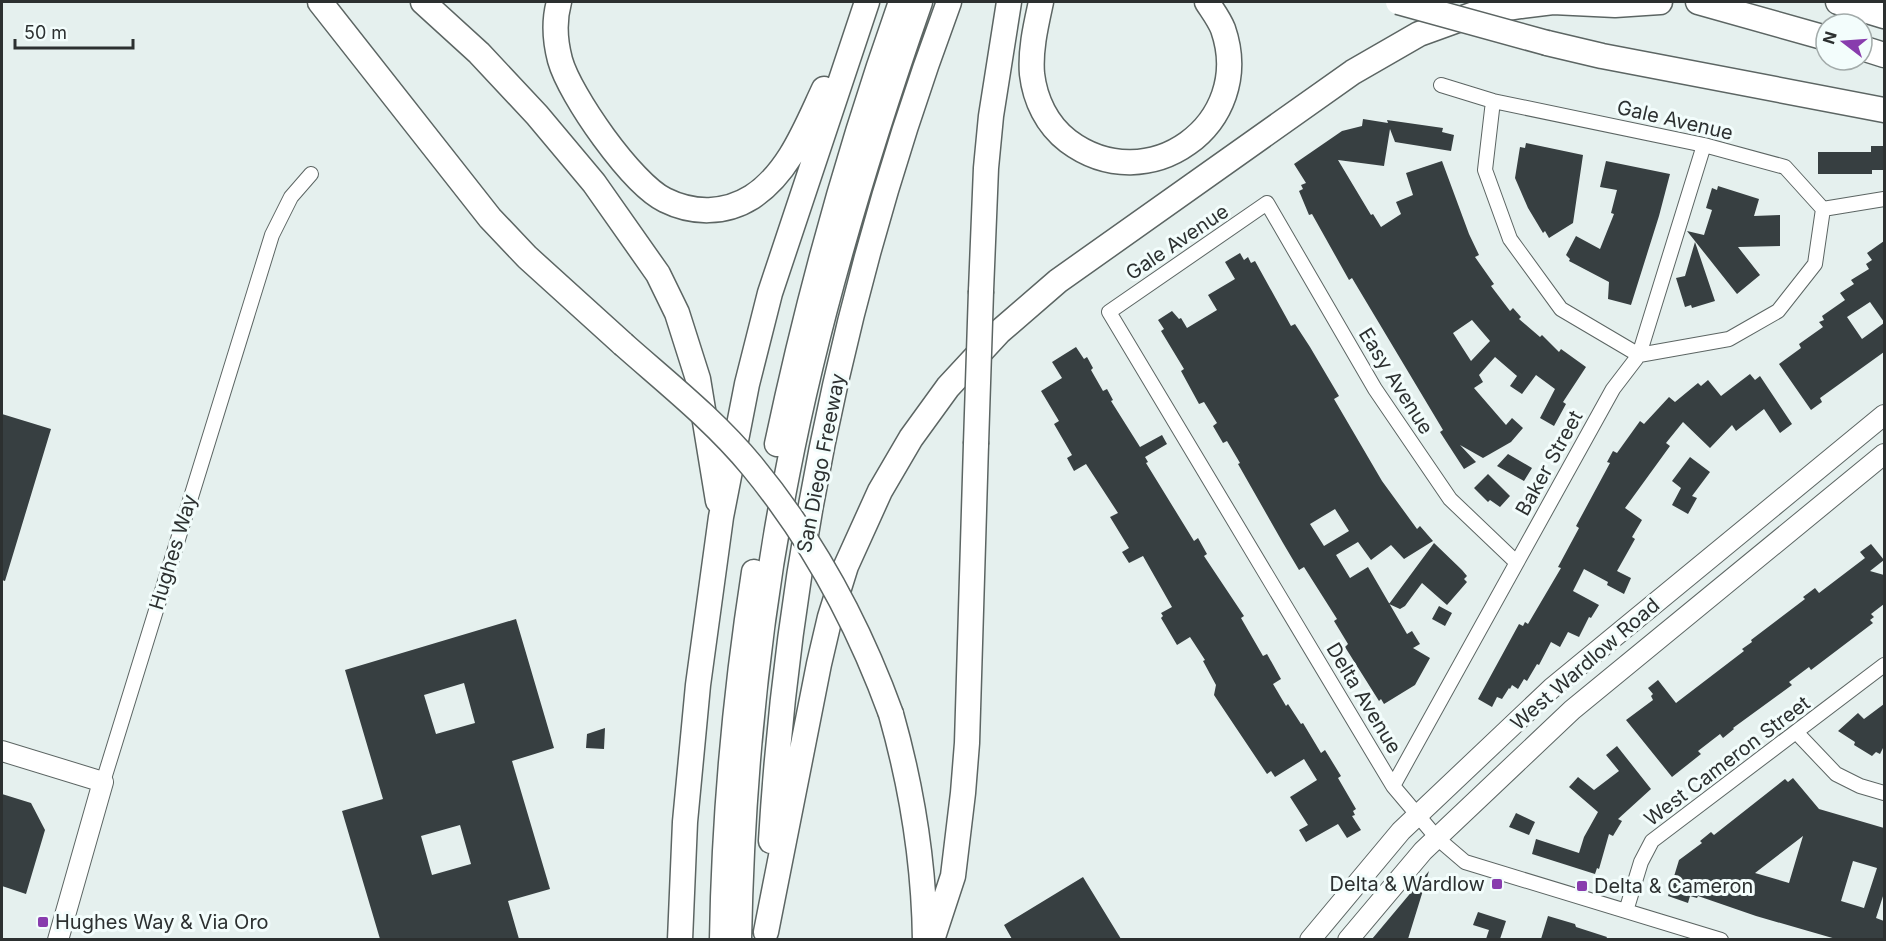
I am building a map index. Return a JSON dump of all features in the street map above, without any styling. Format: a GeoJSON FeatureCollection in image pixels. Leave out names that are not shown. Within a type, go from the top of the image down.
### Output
{"type":"FeatureCollection","features":[{"type":"Feature","properties":{"kind":"highway"},"geometry":{"type":"LineString","coordinates":[[320,2],[490,218],[558,286],[716,428],[751,465],[830,576],[876,673],[902,752],[913,803],[924,906],[925,939]]}},
{"type":"Feature","properties":{"kind":"highway"},"geometry":{"type":"LineString","coordinates":[[423,2],[479,53],[537,115],[594,183],[658,274],[677,313],[698,379],[721,517]]}},
{"type":"Feature","properties":{"kind":"highway"},"geometry":{"type":"LineString","coordinates":[[559,2],[555,24],[560,61],[573,87],[612,148],[635,176],[663,199],[688,208],[711,210],[740,203],[752,196],[774,178],[789,159],[866,2]]}},
{"type":"Feature","properties":{"kind":"highway"},"geometry":{"type":"LineString","coordinates":[[680,939],[686,810],[703,640],[721,517],[747,384],[770,293],[866,2]]}},
{"type":"Feature","properties":{"kind":"highway"},"geometry":{"type":"LineString","coordinates":[[722,939],[725,848],[735,713],[746,623],[776,447],[821,253],[845,171],[901,2]]}},
{"type":"Feature","properties":{"kind":"highway"},"geometry":{"type":"LineString","coordinates":[[739,939],[745,784],[753,704],[773,553],[787,474],[817,336],[833,276],[864,169],[920,2]]}},
{"type":"Feature","properties":{"kind":"highway"},"geometry":{"type":"LineString","coordinates":[[761,937],[758,776],[783,555],[826,343],[876,166],[931,2]]}},
{"type":"Feature","properties":{"kind":"highway","name":"San Diego Freeway"},"geometry":{"type":"LineString","coordinates":[[761,937],[783,702],[802,560],[820,455],[843,352],[884,197],[949,2]]}},
{"type":"Feature","properties":{"kind":"highway"},"geometry":{"type":"LineString","coordinates":[[932,939],[954,876],[963,793],[967,743],[981,291],[991,116],[1009,2]]}},
{"type":"Feature","properties":{"kind":"highway"},"geometry":{"type":"LineString","coordinates":[[1041,2],[1033,42],[1032,73],[1035,90],[1048,121],[1060,134],[1094,156],[1129,163],[1155,159],[1177,151],[1199,134],[1212,120],[1220,105],[1225,90],[1229,58],[1222,27],[1207,2]]}},
{"type":"Feature","properties":{"kind":"highway"},"geometry":{"type":"LineString","coordinates":[[1398,2],[1547,44],[1884,110]]}},
{"type":"Feature","properties":{"kind":"highway"},"geometry":{"type":"LineString","coordinates":[[761,937],[819,664],[830,617],[846,566],[880,491],[911,438],[948,387],[999,332],[1058,281],[1087,260],[1353,72],[1419,34],[1477,13],[1521,6],[1553,2],[1615,5],[1660,2]]}},
{"type":"Feature","properties":{"kind":"highway"},"geometry":{"type":"LineString","coordinates":[[1698,2],[1814,35]]}},
{"type":"Feature","properties":{"kind":"highway"},"geometry":{"type":"LineString","coordinates":[[1838,2],[1884,16]]}},
{"type":"Feature","properties":{"kind":"main road","name":"West Wardlow Road"},"geometry":{"type":"LineString","coordinates":[[1310,939],[1401,831],[1552,688],[1884,415]]}},
{"type":"Feature","properties":{"kind":"main road","name":"West Wardlow Road"},"geometry":{"type":"LineString","coordinates":[[1348,939],[1423,851],[1572,710],[1884,454]]}},
{"type":"Feature","properties":{"kind":"main road"},"geometry":{"type":"LineString","coordinates":[[2,751],[103,782]]}},
{"type":"Feature","properties":{"kind":"main road","name":"Hughes Way"},"geometry":{"type":"LineString","coordinates":[[58,939],[103,782]]}},
{"type":"Feature","properties":{"kind":"street","name":"Gale Avenue"},"geometry":{"type":"LineString","coordinates":[[1441,85],[1493,101],[1704,145],[1785,167],[1823,209]]}},
{"type":"Feature","properties":{"kind":"street"},"geometry":{"type":"LineString","coordinates":[[1493,101],[1485,170],[1510,239],[1561,309],[1639,355],[1729,339],[1778,310],[1815,264],[1823,209],[1884,198]]}},
{"type":"Feature","properties":{"kind":"street","name":"Baker Street"},"geometry":{"type":"LineString","coordinates":[[1393,786],[1613,389],[1639,355],[1704,145]]}},
{"type":"Feature","properties":{"kind":"street","name":"Hughes Way"},"geometry":{"type":"LineString","coordinates":[[103,782],[272,235],[291,197],[311,174]]}},
{"type":"Feature","properties":{"kind":"street","name":"Gale Avenue"},"geometry":{"type":"LineString","coordinates":[[1108,312],[1267,203]]}},
{"type":"Feature","properties":{"kind":"street","name":"Easy Avenue"},"geometry":{"type":"LineString","coordinates":[[1267,203],[1376,389],[1450,499],[1516,562]]}},
{"type":"Feature","properties":{"kind":"street","name":"Delta Avenue"},"geometry":{"type":"LineString","coordinates":[[1108,312],[1393,786],[1437,838],[1465,862],[1721,939]]}},
{"type":"Feature","properties":{"kind":"street","name":"West Cameron Street"},"geometry":{"type":"LineString","coordinates":[[1626,911],[1641,862],[1652,841],[1884,665]]}},
{"type":"Feature","properties":{"kind":"street"},"geometry":{"type":"LineString","coordinates":[[1797,733],[1836,774],[1860,786],[1884,793]]}},
{"type":"Feature","properties":{"kind":"building"},"geometry":{"type":"Polygon","coordinates":[[[1363,119],[1388,123],[1387,120],[1443,128],[1442,132],[1454,135],[1451,151],[1395,142],[1390,129],[1384,166],[1338,160],[1371,215],[1373,214],[1381,227],[1401,214],[1396,202],[1413,195],[1406,173],[1442,161],[1479,255],[1475,257],[1494,284],[1491,286],[1510,311],[1513,308],[1521,317],[1519,319],[1540,337],[1542,335],[1559,352],[1561,349],[1586,367],[1563,402],[1566,404],[1554,426],[1540,418],[1555,389],[1536,375],[1522,394],[1510,386],[1517,376],[1495,357],[1479,375],[1483,382],[1474,388],[1506,425],[1512,418],[1523,428],[1511,442],[1483,458],[1460,445],[1476,462],[1464,469],[1440,432],[1443,430],[1352,278],[1349,280],[1312,214],[1309,215],[1299,191],[1303,189],[1301,185],[1306,183],[1294,164],[1342,131],[1362,126],[1363,119]],[[1472,320],[1453,333],[1471,361],[1490,341],[1472,320]]]}},
{"type":"Feature","properties":{"kind":"building"},"geometry":{"type":"Polygon","coordinates":[[[1526,143],[1583,155],[1573,223],[1549,238],[1545,231],[1543,233],[1528,208],[1515,178],[1520,147],[1525,148],[1526,143]]]}},
{"type":"Feature","properties":{"kind":"building"},"geometry":{"type":"Polygon","coordinates":[[[1871,146],[1884,146],[1884,170],[1872,170],[1872,174],[1818,174],[1818,152],[1871,152],[1871,146]]]}},
{"type":"Feature","properties":{"kind":"building"},"geometry":{"type":"Polygon","coordinates":[[[1606,161],[1670,174],[1631,305],[1608,299],[1609,282],[1569,261],[1566,255],[1576,236],[1600,249],[1614,214],[1611,213],[1617,190],[1600,187],[1606,161]]]}},
{"type":"Feature","properties":{"kind":"building"},"geometry":{"type":"Polygon","coordinates":[[[1718,186],[1759,199],[1754,216],[1780,215],[1780,246],[1738,247],[1760,275],[1737,294],[1687,231],[1704,235],[1712,210],[1706,208],[1712,188],[1717,190],[1718,186]]]}},
{"type":"Feature","properties":{"kind":"building"},"geometry":{"type":"Polygon","coordinates":[[[1884,241],[1884,322],[1870,302],[1847,317],[1862,339],[1884,323],[1884,352],[1820,398],[1822,402],[1811,410],[1779,364],[1801,348],[1799,344],[1823,327],[1819,322],[1824,320],[1822,316],[1845,300],[1840,293],[1854,284],[1851,280],[1869,269],[1866,264],[1872,260],[1867,253],[1884,241]]]}},
{"type":"Feature","properties":{"kind":"building"},"geometry":{"type":"Polygon","coordinates":[[[1695,242],[1715,301],[1692,308],[1691,305],[1685,307],[1676,278],[1685,276],[1695,242]]]}},
{"type":"Feature","properties":{"kind":"building"},"geometry":{"type":"Polygon","coordinates":[[[1240,253],[1244,260],[1248,257],[1251,263],[1255,261],[1291,326],[1295,324],[1339,396],[1334,399],[1382,481],[1417,529],[1420,526],[1433,541],[1404,559],[1391,545],[1371,560],[1358,542],[1336,555],[1350,578],[1368,567],[1407,634],[1412,631],[1420,644],[1413,648],[1430,658],[1415,685],[1384,704],[1381,699],[1379,701],[1345,647],[1348,644],[1334,621],[1337,619],[1304,567],[1299,570],[1227,441],[1223,443],[1213,426],[1217,423],[1204,402],[1199,404],[1181,371],[1184,369],[1161,331],[1164,329],[1158,320],[1172,311],[1179,319],[1181,318],[1187,328],[1217,310],[1208,295],[1235,279],[1225,262],[1240,253]],[[1335,509],[1310,524],[1324,546],[1349,531],[1335,509]]]}},
{"type":"Feature","properties":{"kind":"building"},"geometry":{"type":"Polygon","coordinates":[[[1076,347],[1084,359],[1087,357],[1093,368],[1091,370],[1103,391],[1107,389],[1113,400],[1111,401],[1140,447],[1162,435],[1167,444],[1145,457],[1148,462],[1146,463],[1194,541],[1198,538],[1207,554],[1204,556],[1244,616],[1241,618],[1263,656],[1267,654],[1281,679],[1273,684],[1286,706],[1288,704],[1301,724],[1303,723],[1321,753],[1325,750],[1341,776],[1338,778],[1356,809],[1353,811],[1355,815],[1352,816],[1361,830],[1347,838],[1338,824],[1306,842],[1299,830],[1308,825],[1290,797],[1317,780],[1304,759],[1275,777],[1271,771],[1267,774],[1214,695],[1216,685],[1203,661],[1205,660],[1190,637],[1177,645],[1161,618],[1163,616],[1161,613],[1172,607],[1143,556],[1129,563],[1122,552],[1129,548],[1110,517],[1118,513],[1086,464],[1074,471],[1067,458],[1072,455],[1054,424],[1059,421],[1041,391],[1062,378],[1052,362],[1076,347]]]}},
{"type":"Feature","properties":{"kind":"building"},"geometry":{"type":"Polygon","coordinates":[[[1750,374],[1755,380],[1760,376],[1792,424],[1780,433],[1764,409],[1736,431],[1732,425],[1710,448],[1683,422],[1666,443],[1670,446],[1625,508],[1642,520],[1632,537],[1635,539],[1617,571],[1631,578],[1624,594],[1584,569],[1573,591],[1599,605],[1591,618],[1589,617],[1579,637],[1568,632],[1560,647],[1551,642],[1539,665],[1537,664],[1527,681],[1524,679],[1518,689],[1512,685],[1502,699],[1497,697],[1492,707],[1478,699],[1519,624],[1523,626],[1525,622],[1528,624],[1561,568],[1558,567],[1579,528],[1576,526],[1610,463],[1607,462],[1613,451],[1617,453],[1640,421],[1644,424],[1669,397],[1675,402],[1698,383],[1701,386],[1708,380],[1721,396],[1750,374]]]}},
{"type":"Feature","properties":{"kind":"building"},"geometry":{"type":"Polygon","coordinates":[[[2,414],[51,429],[5,581],[2,580],[2,414]]]}},
{"type":"Feature","properties":{"kind":"building"},"geometry":{"type":"Polygon","coordinates":[[[1508,454],[1532,468],[1524,481],[1497,466],[1508,454]]]}},
{"type":"Feature","properties":{"kind":"building"},"geometry":{"type":"Polygon","coordinates":[[[1690,457],[1710,472],[1692,496],[1697,498],[1688,514],[1672,505],[1681,488],[1672,481],[1690,457]]]}},
{"type":"Feature","properties":{"kind":"building"},"geometry":{"type":"Polygon","coordinates":[[[1488,474],[1510,496],[1500,507],[1490,500],[1488,502],[1474,488],[1488,474]]]}},
{"type":"Feature","properties":{"kind":"building"},"geometry":{"type":"Polygon","coordinates":[[[1434,543],[1462,570],[1467,576],[1464,579],[1467,582],[1447,605],[1422,583],[1405,606],[1400,609],[1389,604],[1434,543]]]}},
{"type":"Feature","properties":{"kind":"building"},"geometry":{"type":"Polygon","coordinates":[[[1871,544],[1884,560],[1870,571],[1884,575],[1884,604],[1871,614],[1874,617],[1870,620],[1873,623],[1811,670],[1809,667],[1789,682],[1792,685],[1733,728],[1723,738],[1720,734],[1698,751],[1701,754],[1672,777],[1626,720],[1653,700],[1651,696],[1653,694],[1648,688],[1658,680],[1676,703],[1744,651],[1742,649],[1752,642],[1751,640],[1805,599],[1803,597],[1815,588],[1819,593],[1865,558],[1860,552],[1871,544]]]}},
{"type":"Feature","properties":{"kind":"building"},"geometry":{"type":"Polygon","coordinates":[[[1439,606],[1452,613],[1445,626],[1432,619],[1439,606]]]}},
{"type":"Feature","properties":{"kind":"building"},"geometry":{"type":"Polygon","coordinates":[[[516,619],[554,748],[512,761],[550,889],[508,901],[519,939],[380,939],[342,811],[383,799],[345,670],[516,619]],[[464,683],[424,695],[436,734],[475,723],[464,683]],[[460,825],[421,836],[432,875],[471,864],[460,825]]]}},
{"type":"Feature","properties":{"kind":"building"},"geometry":{"type":"Polygon","coordinates":[[[1884,704],[1884,746],[1880,754],[1876,752],[1872,756],[1854,745],[1855,742],[1838,731],[1858,713],[1864,719],[1884,704]]]}},
{"type":"Feature","properties":{"kind":"building"},"geometry":{"type":"Polygon","coordinates":[[[605,728],[604,749],[586,748],[587,734],[605,728]]]}},
{"type":"Feature","properties":{"kind":"building"},"geometry":{"type":"Polygon","coordinates":[[[1617,746],[1651,789],[1618,819],[1622,821],[1613,836],[1609,834],[1599,869],[1597,868],[1595,874],[1532,854],[1536,839],[1579,853],[1584,837],[1598,812],[1569,787],[1578,777],[1594,790],[1619,771],[1606,755],[1617,746]]]}},
{"type":"Feature","properties":{"kind":"building"},"geometry":{"type":"Polygon","coordinates":[[[1793,778],[1819,809],[1884,828],[1884,893],[1876,918],[1884,921],[1884,939],[1836,939],[1756,916],[1698,896],[1697,898],[1690,896],[1688,903],[1668,896],[1679,860],[1702,843],[1700,841],[1711,832],[1714,835],[1785,779],[1788,782],[1793,778]],[[1803,836],[1755,873],[1789,883],[1803,836]],[[1853,861],[1841,901],[1864,908],[1877,868],[1853,861]]]}},
{"type":"Feature","properties":{"kind":"building"},"geometry":{"type":"Polygon","coordinates":[[[2,794],[31,803],[45,830],[26,894],[2,886],[2,794]]]}},
{"type":"Feature","properties":{"kind":"building"},"geometry":{"type":"Polygon","coordinates":[[[1516,813],[1535,822],[1529,835],[1509,827],[1516,813]]]}},
{"type":"Feature","properties":{"kind":"building"},"geometry":{"type":"Polygon","coordinates":[[[1429,871],[1408,939],[1372,939],[1429,871]]]}},
{"type":"Feature","properties":{"kind":"building"},"geometry":{"type":"Polygon","coordinates":[[[1083,877],[1121,939],[1012,939],[1004,925],[1083,877]]]}},
{"type":"Feature","properties":{"kind":"building"},"geometry":{"type":"Polygon","coordinates":[[[1478,912],[1506,921],[1500,939],[1486,939],[1489,930],[1473,925],[1478,912]]]}},
{"type":"Feature","properties":{"kind":"building"},"geometry":{"type":"Polygon","coordinates":[[[1548,916],[1607,937],[1606,939],[1541,939],[1548,916]]]}},
{"type":"Feature","properties":{"kind":"place","name":"Delta & Wardlow"},"geometry":{"type":"Point","coordinates":[1497,884]}},
{"type":"Feature","properties":{"kind":"place","name":"Delta & Cameron"},"geometry":{"type":"Point","coordinates":[1582,886]}},
{"type":"Feature","properties":{"kind":"place","name":"Hughes Way & Via Oro"},"geometry":{"type":"Point","coordinates":[43,922]}}]}
